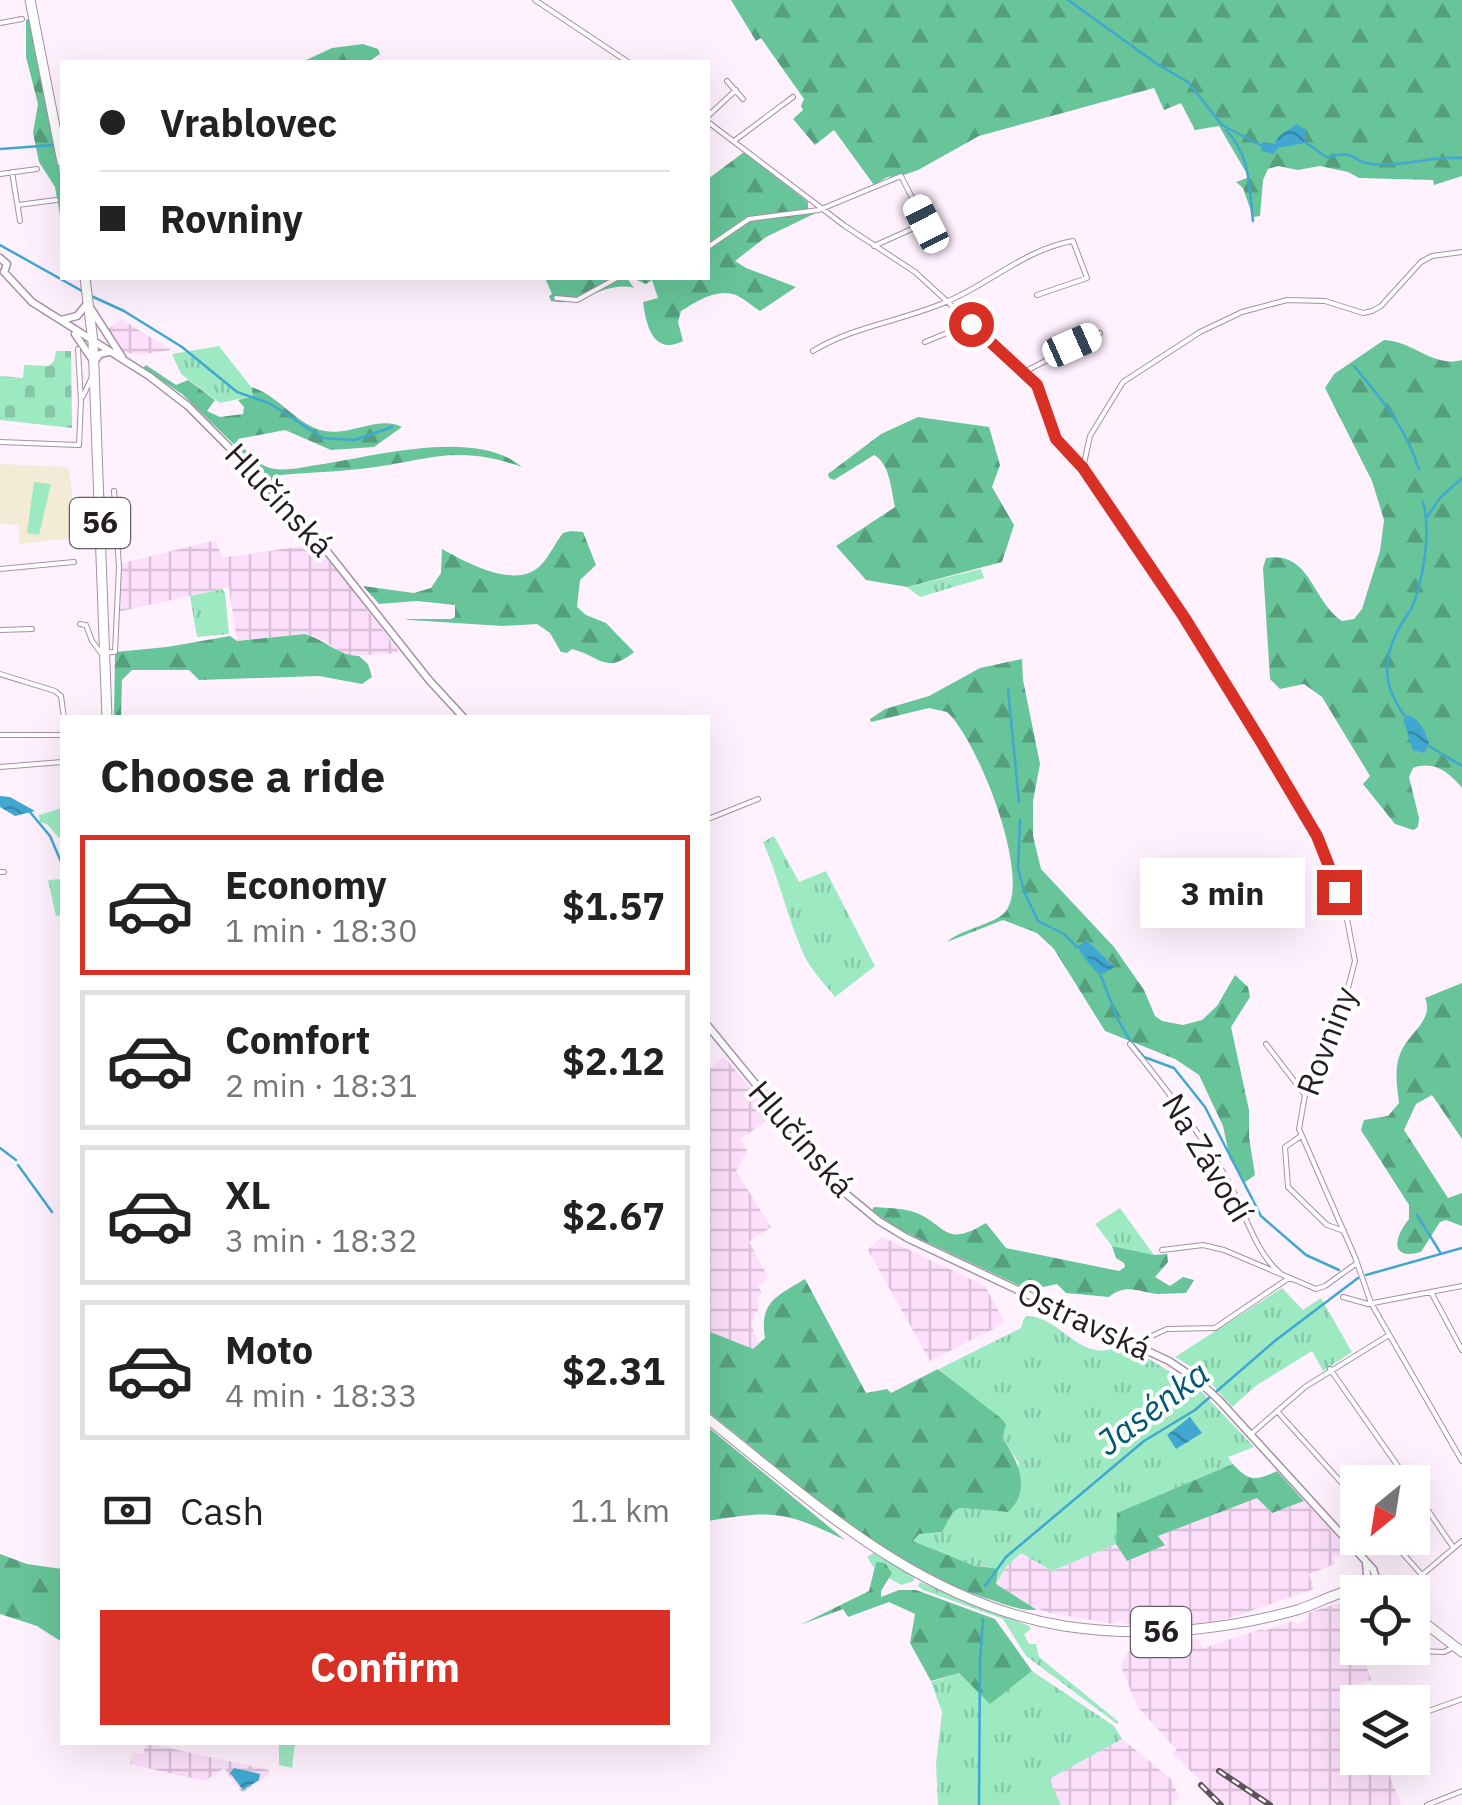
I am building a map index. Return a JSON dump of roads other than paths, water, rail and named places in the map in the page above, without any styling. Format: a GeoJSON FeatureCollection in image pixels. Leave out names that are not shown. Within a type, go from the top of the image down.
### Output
{"type":"FeatureCollection","features":[{"type":"Feature","properties":{"kind":"main road"},"geometry":{"type":"LineString","coordinates":[[30,0],[60,152]]}},
{"type":"Feature","properties":{"kind":"main road","name":"56"},"geometry":{"type":"LineString","coordinates":[[85,280],[93,342],[107,715]]}},
{"type":"Feature","properties":{"kind":"main road","name":"56"},"geometry":{"type":"LineString","coordinates":[[710,1421],[867,1544],[954,1592],[1012,1614],[1052,1624],[1148,1632],[1207,1629],[1252,1622],[1340,1596]]}},
{"type":"Feature","properties":{"kind":"main road"},"geometry":{"type":"LineString","coordinates":[[1430,1627],[1458,1649]]}},
{"type":"Feature","properties":{"kind":"street"},"geometry":{"type":"LineString","coordinates":[[535,0],[625,60]]}},
{"type":"Feature","properties":{"kind":"street"},"geometry":{"type":"LineString","coordinates":[[0,24],[22,18]]}},
{"type":"Feature","properties":{"kind":"street"},"geometry":{"type":"LineString","coordinates":[[727,81],[743,99]]}},
{"type":"Feature","properties":{"kind":"street"},"geometry":{"type":"LineString","coordinates":[[710,117],[736,90]]}},
{"type":"Feature","properties":{"kind":"street"},"geometry":{"type":"LineString","coordinates":[[734,142],[793,97]]}},
{"type":"Feature","properties":{"kind":"street","name":"Rovniny"},"geometry":{"type":"LineString","coordinates":[[710,121],[822,208],[915,272],[1024,372],[1040,391],[1056,439],[1083,468],[1192,631],[1317,836],[1352,936],[1353,976],[1332,1049],[1305,1095],[1299,1124],[1301,1136],[1371,1303],[1462,1462]]}},
{"type":"Feature","properties":{"kind":"street"},"geometry":{"type":"LineString","coordinates":[[0,174],[36,169]]}},
{"type":"Feature","properties":{"kind":"street"},"geometry":{"type":"LineString","coordinates":[[12,172],[20,221]]}},
{"type":"Feature","properties":{"kind":"street"},"geometry":{"type":"LineString","coordinates":[[710,246],[749,219],[822,208],[901,176],[926,224],[874,246]]}},
{"type":"Feature","properties":{"kind":"street"},"geometry":{"type":"LineString","coordinates":[[18,205],[56,200]]}},
{"type":"Feature","properties":{"kind":"street"},"geometry":{"type":"LineString","coordinates":[[813,350],[833,339],[948,302],[1026,257],[1073,241],[1087,278],[1038,295]]}},
{"type":"Feature","properties":{"kind":"street"},"geometry":{"type":"LineString","coordinates":[[1083,468],[1090,436],[1123,382],[1187,339],[1232,316],[1296,299],[1325,300],[1362,313],[1372,312],[1421,262],[1432,256],[1462,252]]}},
{"type":"Feature","properties":{"kind":"street"},"geometry":{"type":"LineString","coordinates":[[0,258],[7,264],[2,272]]}},
{"type":"Feature","properties":{"kind":"street","name":"Hlučínská"},"geometry":{"type":"LineString","coordinates":[[2,272],[24,296],[188,406],[307,526],[461,715]]}},
{"type":"Feature","properties":{"kind":"street"},"geometry":{"type":"LineString","coordinates":[[556,298],[577,300],[613,280]]}},
{"type":"Feature","properties":{"kind":"street"},"geometry":{"type":"LineString","coordinates":[[59,320],[77,316],[90,303],[104,334],[126,362]]}},
{"type":"Feature","properties":{"kind":"street","name":"Hlučínská"},"geometry":{"type":"LineString","coordinates":[[59,320],[75,334],[94,368]]}},
{"type":"Feature","properties":{"kind":"street"},"geometry":{"type":"LineString","coordinates":[[925,342],[971,324]]}},
{"type":"Feature","properties":{"kind":"street"},"geometry":{"type":"LineString","coordinates":[[1024,372],[1100,332]]}},
{"type":"Feature","properties":{"kind":"street"},"geometry":{"type":"LineString","coordinates":[[0,442],[80,445],[78,348]]}},
{"type":"Feature","properties":{"kind":"street"},"geometry":{"type":"LineString","coordinates":[[81,400],[100,354],[110,352]]}},
{"type":"Feature","properties":{"kind":"street"},"geometry":{"type":"LineString","coordinates":[[81,429],[97,431]]}},
{"type":"Feature","properties":{"kind":"street"},"geometry":{"type":"LineString","coordinates":[[83,624],[95,647],[104,653],[115,652],[120,568],[114,491]]}},
{"type":"Feature","properties":{"kind":"street"},"geometry":{"type":"LineString","coordinates":[[0,570],[74,562]]}},
{"type":"Feature","properties":{"kind":"street"},"geometry":{"type":"LineString","coordinates":[[0,630],[32,629]]}},
{"type":"Feature","properties":{"kind":"street"},"geometry":{"type":"LineString","coordinates":[[0,674],[55,690],[61,696],[64,715]]}},
{"type":"Feature","properties":{"kind":"street"},"geometry":{"type":"LineString","coordinates":[[0,735],[60,735]]}},
{"type":"Feature","properties":{"kind":"street"},"geometry":{"type":"LineString","coordinates":[[0,767],[60,762]]}},
{"type":"Feature","properties":{"kind":"street"},"geometry":{"type":"LineString","coordinates":[[710,818],[758,800]]}},
{"type":"Feature","properties":{"kind":"street","name":"Hlučínská"},"geometry":{"type":"LineString","coordinates":[[710,1028],[838,1186],[868,1214],[907,1238]]}},
{"type":"Feature","properties":{"kind":"street","name":"Na Závodí"},"geometry":{"type":"LineString","coordinates":[[1130,1044],[1212,1155],[1240,1201],[1262,1251],[1281,1274]]}},
{"type":"Feature","properties":{"kind":"street"},"geometry":{"type":"LineString","coordinates":[[1266,1044],[1305,1095]]}},
{"type":"Feature","properties":{"kind":"street"},"geometry":{"type":"LineString","coordinates":[[1301,1136],[1284,1148],[1288,1186],[1328,1225],[1344,1231]]}},
{"type":"Feature","properties":{"kind":"street","name":"Ostravská"},"geometry":{"type":"LineString","coordinates":[[907,1238],[1134,1344],[1196,1379],[1251,1434],[1376,1575]]}},
{"type":"Feature","properties":{"kind":"street","name":"Na Závodí"},"geometry":{"type":"LineString","coordinates":[[1162,1250],[1203,1246],[1224,1250],[1318,1289],[1357,1264]]}},
{"type":"Feature","properties":{"kind":"street"},"geometry":{"type":"LineString","coordinates":[[1134,1344],[1167,1330],[1215,1328],[1289,1278]]}},
{"type":"Feature","properties":{"kind":"street"},"geometry":{"type":"LineString","coordinates":[[1343,1297],[1371,1303],[1462,1286]]}},
{"type":"Feature","properties":{"kind":"street"},"geometry":{"type":"LineString","coordinates":[[1430,1291],[1462,1350]]}},
{"type":"Feature","properties":{"kind":"street"},"geometry":{"type":"LineString","coordinates":[[1251,1434],[1330,1369],[1388,1334]]}},
{"type":"Feature","properties":{"kind":"street"},"geometry":{"type":"LineString","coordinates":[[1330,1369],[1397,1465]]}},
{"type":"Feature","properties":{"kind":"street"},"geometry":{"type":"LineString","coordinates":[[1278,1411],[1340,1482]]}},
{"type":"Feature","properties":{"kind":"street"},"geometry":{"type":"LineString","coordinates":[[1430,1513],[1453,1547]]}},
{"type":"Feature","properties":{"kind":"street"},"geometry":{"type":"LineString","coordinates":[[1404,1555],[1422,1575],[1462,1541]]}},
{"type":"Feature","properties":{"kind":"street"},"geometry":{"type":"LineString","coordinates":[[1430,1651],[1458,1649]]}},
{"type":"Feature","properties":{"kind":"street"},"geometry":{"type":"LineString","coordinates":[[1430,1711],[1462,1699]]}},
{"type":"Feature","properties":{"kind":"street"},"geometry":{"type":"LineString","coordinates":[[1427,1805],[1462,1791]]}},
{"type":"Feature","properties":{"kind":"water"},"geometry":{"type":"Polygon","coordinates":[[[1296,124],[1306,130],[1305,143],[1278,148],[1274,154],[1261,151],[1262,142],[1275,144],[1279,136],[1296,124]]]}},
{"type":"Feature","properties":{"kind":"water"},"geometry":{"type":"Polygon","coordinates":[[[1408,715],[1419,723],[1429,743],[1424,753],[1411,746],[1403,720],[1408,715]]]}},
{"type":"Feature","properties":{"kind":"water"},"geometry":{"type":"Polygon","coordinates":[[[0,796],[10,797],[35,811],[15,816],[0,807],[0,796]]]}},
{"type":"Feature","properties":{"kind":"water"},"geometry":{"type":"Polygon","coordinates":[[[1087,940],[1113,969],[1099,975],[1077,947],[1087,940]]]}},
{"type":"Feature","properties":{"kind":"water"},"geometry":{"type":"Polygon","coordinates":[[[1190,1417],[1202,1433],[1176,1449],[1167,1435],[1190,1417]]]}},
{"type":"Feature","properties":{"kind":"water"},"geometry":{"type":"Polygon","coordinates":[[[234,1768],[260,1774],[259,1780],[243,1790],[230,1773],[234,1768]]]}},
{"type":"Feature","properties":{"kind":"waterway"},"geometry":{"type":"LineString","coordinates":[[1068,0],[1188,82],[1222,125],[1262,146]]}},
{"type":"Feature","properties":{"kind":"waterway"},"geometry":{"type":"LineString","coordinates":[[1226,130],[1244,161],[1253,221]]}},
{"type":"Feature","properties":{"kind":"waterway"},"geometry":{"type":"LineString","coordinates":[[1305,142],[1326,157],[1349,155],[1372,164],[1462,158]]}},
{"type":"Feature","properties":{"kind":"waterway"},"geometry":{"type":"LineString","coordinates":[[0,149],[54,145]]}},
{"type":"Feature","properties":{"kind":"waterway"},"geometry":{"type":"LineString","coordinates":[[0,245],[60,279]]}},
{"type":"Feature","properties":{"kind":"waterway"},"geometry":{"type":"LineString","coordinates":[[62,280],[82,291]]}},
{"type":"Feature","properties":{"kind":"waterway"},"geometry":{"type":"LineString","coordinates":[[89,295],[124,311],[182,347],[237,392],[269,403],[323,438],[355,440],[392,427]]}},
{"type":"Feature","properties":{"kind":"waterway"},"geometry":{"type":"LineString","coordinates":[[1354,366],[1400,428],[1419,470]]}},
{"type":"Feature","properties":{"kind":"waterway"},"geometry":{"type":"LineString","coordinates":[[1427,517],[1440,498],[1462,478]]}},
{"type":"Feature","properties":{"kind":"waterway"},"geometry":{"type":"LineString","coordinates":[[1405,716],[1392,693],[1387,670],[1395,635],[1413,605],[1421,579],[1426,539],[1423,502]]}},
{"type":"Feature","properties":{"kind":"waterway"},"geometry":{"type":"LineString","coordinates":[[1008,689],[1019,802]]}},
{"type":"Feature","properties":{"kind":"waterway"},"geometry":{"type":"LineString","coordinates":[[1429,746],[1462,766]]}},
{"type":"Feature","properties":{"kind":"waterway"},"geometry":{"type":"LineString","coordinates":[[30,812],[50,836],[60,859]]}},
{"type":"Feature","properties":{"kind":"waterway"},"geometry":{"type":"LineString","coordinates":[[1020,820],[1018,868],[1024,891],[1038,921],[1064,934],[1077,947]]}},
{"type":"Feature","properties":{"kind":"waterway"},"geometry":{"type":"LineString","coordinates":[[1082,953],[1096,970]]}},
{"type":"Feature","properties":{"kind":"waterway"},"geometry":{"type":"LineString","coordinates":[[1101,976],[1131,1042],[1144,1057],[1174,1068],[1205,1107],[1261,1216],[1306,1255],[1339,1270]]}},
{"type":"Feature","properties":{"kind":"waterway"},"geometry":{"type":"LineString","coordinates":[[0,1148],[16,1160]]}},
{"type":"Feature","properties":{"kind":"waterway"},"geometry":{"type":"LineString","coordinates":[[18,1165],[52,1212]]}},
{"type":"Feature","properties":{"kind":"waterway"},"geometry":{"type":"LineString","coordinates":[[1417,1215],[1440,1252]]}},
{"type":"Feature","properties":{"kind":"waterway","name":"Jasénka"},"geometry":{"type":"LineString","coordinates":[[1366,1275],[1462,1248]]}},
{"type":"Feature","properties":{"kind":"waterway","name":"Jasénka"},"geometry":{"type":"LineString","coordinates":[[985,1586],[1006,1557],[1144,1441],[1195,1410],[1276,1340],[1358,1278]]}},
{"type":"Feature","properties":{"kind":"waterway","name":"Jasénka"},"geometry":{"type":"LineString","coordinates":[[979,1805],[983,1619]]}},
{"type":"Feature","properties":{"kind":"railway"},"geometry":{"type":"LineString","coordinates":[[1219,1771],[1270,1805]]}},
{"type":"Feature","properties":{"kind":"railway"},"geometry":{"type":"LineString","coordinates":[[1201,1785],[1221,1805]]}}]}
